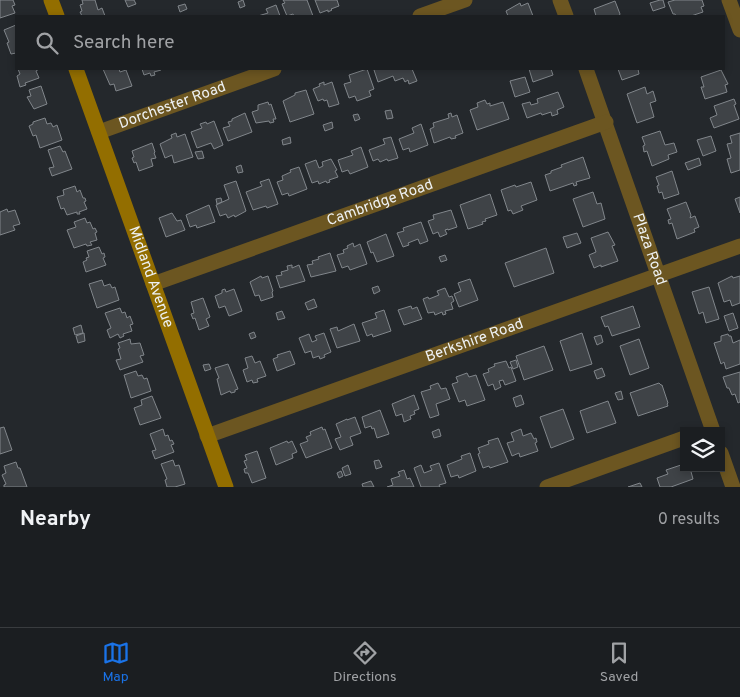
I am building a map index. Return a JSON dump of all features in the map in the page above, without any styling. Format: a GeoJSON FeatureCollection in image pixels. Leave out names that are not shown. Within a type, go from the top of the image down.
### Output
{"type":"FeatureCollection","features":[{"type":"Feature","properties":{"kind":"street"},"geometry":{"type":"LineString","coordinates":[[51,0],[56,15]]}},
{"type":"Feature","properties":{"kind":"street"},"geometry":{"type":"LineString","coordinates":[[423,15],[465,0]]}},
{"type":"Feature","properties":{"kind":"street"},"geometry":{"type":"LineString","coordinates":[[560,0],[566,15]]}},
{"type":"Feature","properties":{"kind":"street"},"geometry":{"type":"LineString","coordinates":[[730,0],[740,30]]}},
{"type":"Feature","properties":{"kind":"street","name":"Midland Avenue"},"geometry":{"type":"LineString","coordinates":[[76,70],[226,487]]}},
{"type":"Feature","properties":{"kind":"street","name":"Dorchester Road"},"geometry":{"type":"LineString","coordinates":[[99,132],[271,70]]}},
{"type":"Feature","properties":{"kind":"street","name":"Plaza Road"},"geometry":{"type":"LineString","coordinates":[[586,70],[659,276],[709,427]]}},
{"type":"Feature","properties":{"kind":"street","name":"Cambridge Road"},"geometry":{"type":"LineString","coordinates":[[153,284],[606,122]]}},
{"type":"Feature","properties":{"kind":"street","name":"Berkshire Road"},"geometry":{"type":"LineString","coordinates":[[207,436],[740,246]]}},
{"type":"Feature","properties":{"kind":"street"},"geometry":{"type":"LineString","coordinates":[[547,487],[680,439]]}},
{"type":"Feature","properties":{"kind":"street"},"geometry":{"type":"LineString","coordinates":[[725,464],[733,487]]}},
{"type":"Feature","properties":{"kind":"building"},"geometry":{"type":"Polygon","coordinates":[[[0,0],[13,0],[15,5],[12,6],[15,13],[0,18],[0,0]]]}},
{"type":"Feature","properties":{"kind":"building"},"geometry":{"type":"Polygon","coordinates":[[[82,0],[95,0],[98,10],[102,8],[105,15],[82,15],[80,5],[83,4],[82,0]]]}},
{"type":"Feature","properties":{"kind":"building"},"geometry":{"type":"Polygon","coordinates":[[[125,0],[134,0],[136,4],[128,7],[125,0]]]}},
{"type":"Feature","properties":{"kind":"building"},"geometry":{"type":"Polygon","coordinates":[[[243,0],[245,6],[240,8],[238,2],[243,0]]]}},
{"type":"Feature","properties":{"kind":"building"},"geometry":{"type":"Polygon","coordinates":[[[283,0],[307,0],[313,15],[287,15],[282,4],[285,3],[283,0]]]}},
{"type":"Feature","properties":{"kind":"building"},"geometry":{"type":"Polygon","coordinates":[[[315,0],[337,0],[339,6],[328,12],[328,10],[320,13],[315,0]]]}},
{"type":"Feature","properties":{"kind":"building"},"geometry":{"type":"Polygon","coordinates":[[[663,0],[665,7],[653,11],[650,3],[663,0]]]}},
{"type":"Feature","properties":{"kind":"building"},"geometry":{"type":"Polygon","coordinates":[[[675,0],[702,0],[704,6],[701,7],[703,12],[694,15],[676,15],[673,14],[668,2],[675,0]]]}},
{"type":"Feature","properties":{"kind":"building"},"geometry":{"type":"Polygon","coordinates":[[[615,1],[620,14],[596,15],[594,9],[615,1]]]}},
{"type":"Feature","properties":{"kind":"building"},"geometry":{"type":"Polygon","coordinates":[[[520,3],[521,6],[528,3],[533,15],[508,15],[506,11],[520,3]]]}},
{"type":"Feature","properties":{"kind":"building"},"geometry":{"type":"Polygon","coordinates":[[[185,4],[187,9],[180,12],[178,6],[185,4]]]}},
{"type":"Feature","properties":{"kind":"building"},"geometry":{"type":"Polygon","coordinates":[[[276,5],[280,15],[261,15],[268,13],[266,9],[276,5]]]}},
{"type":"Feature","properties":{"kind":"building"},"geometry":{"type":"Polygon","coordinates":[[[15,25],[15,53],[11,54],[4,30],[15,25]]]}},
{"type":"Feature","properties":{"kind":"building"},"geometry":{"type":"Polygon","coordinates":[[[18,70],[38,70],[36,71],[39,78],[20,87],[17,76],[20,74],[18,70]]]}},
{"type":"Feature","properties":{"kind":"building"},"geometry":{"type":"Polygon","coordinates":[[[103,70],[119,70],[120,72],[126,70],[132,86],[116,91],[114,84],[110,85],[103,70]]]}},
{"type":"Feature","properties":{"kind":"building"},"geometry":{"type":"Polygon","coordinates":[[[142,70],[161,70],[154,72],[155,75],[151,76],[150,73],[144,75],[142,70]]]}},
{"type":"Feature","properties":{"kind":"building"},"geometry":{"type":"Polygon","coordinates":[[[367,70],[374,89],[369,91],[371,96],[357,101],[355,96],[349,98],[344,84],[351,82],[349,75],[367,70]]]}},
{"type":"Feature","properties":{"kind":"building"},"geometry":{"type":"Polygon","coordinates":[[[374,70],[412,70],[417,81],[409,84],[408,80],[405,82],[403,78],[395,81],[393,76],[378,82],[374,70]]]}},
{"type":"Feature","properties":{"kind":"building"},"geometry":{"type":"Polygon","coordinates":[[[529,70],[551,70],[553,75],[533,82],[529,70]]]}},
{"type":"Feature","properties":{"kind":"building"},"geometry":{"type":"Polygon","coordinates":[[[618,70],[638,70],[639,74],[622,80],[618,70]]]}},
{"type":"Feature","properties":{"kind":"building"},"geometry":{"type":"Polygon","coordinates":[[[721,70],[728,84],[725,85],[727,92],[705,99],[701,87],[704,87],[701,77],[721,70]]]}},
{"type":"Feature","properties":{"kind":"building"},"geometry":{"type":"Polygon","coordinates":[[[525,77],[530,92],[515,97],[510,81],[525,77]]]}},
{"type":"Feature","properties":{"kind":"building"},"geometry":{"type":"Polygon","coordinates":[[[324,82],[324,85],[332,82],[339,104],[329,107],[327,100],[318,101],[313,89],[324,82]]]}},
{"type":"Feature","properties":{"kind":"building"},"geometry":{"type":"Polygon","coordinates":[[[41,86],[47,104],[34,109],[27,97],[31,96],[29,90],[41,86]]]}},
{"type":"Feature","properties":{"kind":"building"},"geometry":{"type":"Polygon","coordinates":[[[645,87],[647,94],[653,91],[656,101],[650,103],[654,117],[637,123],[627,94],[645,87]]]}},
{"type":"Feature","properties":{"kind":"building"},"geometry":{"type":"Polygon","coordinates":[[[306,90],[314,114],[290,122],[283,101],[295,95],[295,93],[306,90]]]}},
{"type":"Feature","properties":{"kind":"building"},"geometry":{"type":"Polygon","coordinates":[[[558,92],[564,107],[557,110],[558,114],[552,116],[551,112],[542,115],[541,113],[527,118],[522,104],[530,102],[531,105],[538,103],[537,99],[558,92]]]}},
{"type":"Feature","properties":{"kind":"building"},"geometry":{"type":"Polygon","coordinates":[[[734,99],[739,119],[714,128],[710,118],[717,115],[714,106],[734,99]]]}},
{"type":"Feature","properties":{"kind":"building"},"geometry":{"type":"Polygon","coordinates":[[[485,100],[487,104],[490,103],[490,106],[503,102],[509,119],[477,130],[470,110],[478,107],[477,103],[485,100]]]}},
{"type":"Feature","properties":{"kind":"building"},"geometry":{"type":"Polygon","coordinates":[[[268,102],[269,105],[271,104],[276,119],[273,119],[274,122],[270,123],[269,121],[256,123],[252,112],[258,110],[258,105],[268,102]]]}},
{"type":"Feature","properties":{"kind":"building"},"geometry":{"type":"Polygon","coordinates":[[[391,110],[393,118],[387,119],[385,111],[391,110]]]}},
{"type":"Feature","properties":{"kind":"building"},"geometry":{"type":"Polygon","coordinates":[[[245,113],[252,132],[228,141],[223,128],[230,126],[228,122],[232,121],[232,119],[245,113]]]}},
{"type":"Feature","properties":{"kind":"building"},"geometry":{"type":"Polygon","coordinates":[[[451,113],[452,117],[457,115],[463,133],[455,136],[456,138],[451,139],[450,137],[434,143],[430,129],[434,127],[433,123],[449,118],[448,114],[451,113]]]}},
{"type":"Feature","properties":{"kind":"building"},"geometry":{"type":"Polygon","coordinates":[[[358,114],[360,119],[355,121],[353,115],[358,114]]]}},
{"type":"Feature","properties":{"kind":"building"},"geometry":{"type":"Polygon","coordinates":[[[45,118],[47,124],[51,123],[53,127],[57,125],[62,140],[40,148],[36,135],[33,136],[29,126],[33,122],[45,118]]]}},
{"type":"Feature","properties":{"kind":"building"},"geometry":{"type":"Polygon","coordinates":[[[214,121],[223,145],[214,149],[211,143],[197,148],[191,132],[202,128],[200,124],[214,121]]]}},
{"type":"Feature","properties":{"kind":"building"},"geometry":{"type":"Polygon","coordinates":[[[332,122],[333,128],[325,131],[323,125],[332,122]]]}},
{"type":"Feature","properties":{"kind":"building"},"geometry":{"type":"Polygon","coordinates":[[[421,124],[428,145],[410,152],[409,148],[403,150],[399,139],[414,133],[412,128],[421,124]]]}},
{"type":"Feature","properties":{"kind":"building"},"geometry":{"type":"Polygon","coordinates":[[[660,131],[665,145],[674,143],[677,152],[668,155],[669,159],[652,166],[647,151],[644,152],[643,146],[645,145],[642,137],[660,131]]]}},
{"type":"Feature","properties":{"kind":"building"},"geometry":{"type":"Polygon","coordinates":[[[176,133],[177,137],[185,134],[193,157],[174,163],[172,155],[165,158],[160,144],[172,138],[171,135],[176,133]]]}},
{"type":"Feature","properties":{"kind":"building"},"geometry":{"type":"Polygon","coordinates":[[[740,133],[740,170],[731,173],[727,159],[731,158],[727,144],[732,143],[730,136],[740,133]]]}},
{"type":"Feature","properties":{"kind":"building"},"geometry":{"type":"Polygon","coordinates":[[[711,136],[716,151],[703,156],[697,140],[711,136]]]}},
{"type":"Feature","properties":{"kind":"building"},"geometry":{"type":"Polygon","coordinates":[[[290,137],[291,143],[283,145],[282,140],[290,137]]]}},
{"type":"Feature","properties":{"kind":"building"},"geometry":{"type":"Polygon","coordinates":[[[391,137],[398,158],[380,162],[378,159],[373,161],[369,150],[385,144],[383,139],[391,137]]]}},
{"type":"Feature","properties":{"kind":"building"},"geometry":{"type":"Polygon","coordinates":[[[152,143],[156,158],[151,159],[153,166],[139,171],[136,162],[134,163],[132,158],[134,157],[132,151],[152,143]]]}},
{"type":"Feature","properties":{"kind":"building"},"geometry":{"type":"Polygon","coordinates":[[[60,146],[63,152],[65,151],[72,169],[52,176],[49,168],[54,167],[48,150],[60,146]]]}},
{"type":"Feature","properties":{"kind":"building"},"geometry":{"type":"Polygon","coordinates":[[[361,147],[368,167],[350,174],[348,170],[342,172],[338,160],[353,155],[351,151],[361,147]]]}},
{"type":"Feature","properties":{"kind":"building"},"geometry":{"type":"Polygon","coordinates":[[[202,151],[204,158],[198,159],[195,152],[202,151]]]}},
{"type":"Feature","properties":{"kind":"building"},"geometry":{"type":"Polygon","coordinates":[[[583,157],[590,178],[576,182],[577,185],[574,186],[573,183],[550,191],[545,175],[562,167],[561,165],[583,157]]]}},
{"type":"Feature","properties":{"kind":"building"},"geometry":{"type":"Polygon","coordinates":[[[699,158],[701,165],[688,170],[685,163],[699,158]]]}},
{"type":"Feature","properties":{"kind":"building"},"geometry":{"type":"Polygon","coordinates":[[[331,159],[337,170],[335,171],[338,177],[329,180],[330,182],[327,183],[326,181],[319,184],[318,181],[312,183],[305,164],[316,160],[319,168],[323,166],[322,162],[331,159]]]}},
{"type":"Feature","properties":{"kind":"building"},"geometry":{"type":"Polygon","coordinates":[[[241,165],[243,172],[238,173],[236,167],[241,165]]]}},
{"type":"Feature","properties":{"kind":"building"},"geometry":{"type":"Polygon","coordinates":[[[299,167],[307,189],[289,196],[288,193],[282,195],[277,182],[283,180],[282,176],[291,172],[290,170],[299,167]]]}},
{"type":"Feature","properties":{"kind":"building"},"geometry":{"type":"Polygon","coordinates":[[[672,171],[679,194],[664,199],[662,192],[659,193],[656,177],[672,171]]]}},
{"type":"Feature","properties":{"kind":"building"},"geometry":{"type":"Polygon","coordinates":[[[269,179],[278,204],[253,210],[246,192],[262,186],[260,182],[269,179]]]}},
{"type":"Feature","properties":{"kind":"building"},"geometry":{"type":"Polygon","coordinates":[[[236,181],[246,211],[235,217],[234,215],[228,218],[226,214],[220,216],[216,205],[229,199],[224,185],[236,181]]]}},
{"type":"Feature","properties":{"kind":"building"},"geometry":{"type":"Polygon","coordinates":[[[531,182],[537,200],[521,206],[523,210],[513,214],[511,210],[508,211],[501,190],[531,182]]]}},
{"type":"Feature","properties":{"kind":"building"},"geometry":{"type":"Polygon","coordinates":[[[75,186],[77,192],[80,190],[83,198],[85,198],[86,201],[84,202],[87,209],[79,212],[80,214],[77,214],[77,212],[67,215],[64,208],[61,209],[57,197],[64,195],[63,190],[75,186]]]}},
{"type":"Feature","properties":{"kind":"building"},"geometry":{"type":"Polygon","coordinates":[[[593,192],[597,204],[601,203],[605,219],[583,227],[573,199],[593,192]]]}},
{"type":"Feature","properties":{"kind":"building"},"geometry":{"type":"Polygon","coordinates":[[[490,194],[497,215],[485,219],[486,221],[482,222],[483,224],[468,229],[460,205],[490,194]]]}},
{"type":"Feature","properties":{"kind":"building"},"geometry":{"type":"Polygon","coordinates":[[[740,197],[740,213],[735,199],[740,197]]]}},
{"type":"Feature","properties":{"kind":"building"},"geometry":{"type":"Polygon","coordinates":[[[221,198],[222,202],[217,204],[216,199],[221,198]]]}},
{"type":"Feature","properties":{"kind":"building"},"geometry":{"type":"Polygon","coordinates":[[[686,202],[691,215],[690,218],[695,216],[699,227],[694,229],[695,232],[677,239],[672,223],[669,224],[668,220],[671,219],[667,209],[686,202]]]}},
{"type":"Feature","properties":{"kind":"building"},"geometry":{"type":"Polygon","coordinates":[[[209,205],[215,222],[197,228],[196,225],[190,227],[186,215],[209,205]]]}},
{"type":"Feature","properties":{"kind":"building"},"geometry":{"type":"Polygon","coordinates":[[[7,209],[8,212],[15,210],[20,224],[13,226],[15,230],[0,235],[0,212],[7,209]]]}},
{"type":"Feature","properties":{"kind":"building"},"geometry":{"type":"Polygon","coordinates":[[[451,210],[457,227],[445,230],[447,234],[440,237],[438,232],[433,234],[428,221],[434,219],[433,215],[451,210]]]}},
{"type":"Feature","properties":{"kind":"building"},"geometry":{"type":"Polygon","coordinates":[[[172,213],[177,221],[181,220],[185,230],[166,237],[159,218],[172,213]]]}},
{"type":"Feature","properties":{"kind":"building"},"geometry":{"type":"Polygon","coordinates":[[[85,218],[87,223],[90,222],[93,229],[95,228],[97,240],[90,242],[92,245],[87,246],[86,244],[74,248],[67,230],[76,227],[74,222],[85,218]]]}},
{"type":"Feature","properties":{"kind":"building"},"geometry":{"type":"Polygon","coordinates":[[[421,222],[428,241],[420,244],[418,239],[403,247],[397,233],[404,231],[403,228],[421,222]]]}},
{"type":"Feature","properties":{"kind":"building"},"geometry":{"type":"Polygon","coordinates":[[[608,232],[615,245],[612,246],[618,261],[594,268],[589,255],[596,252],[591,238],[608,232]]]}},
{"type":"Feature","properties":{"kind":"building"},"geometry":{"type":"Polygon","coordinates":[[[577,233],[581,243],[567,248],[563,237],[577,233]]]}},
{"type":"Feature","properties":{"kind":"building"},"geometry":{"type":"Polygon","coordinates":[[[386,234],[394,256],[377,262],[367,242],[386,234]]]}},
{"type":"Feature","properties":{"kind":"building"},"geometry":{"type":"Polygon","coordinates":[[[353,243],[354,247],[360,244],[367,264],[350,270],[348,266],[342,268],[337,255],[344,253],[343,250],[353,243]]]}},
{"type":"Feature","properties":{"kind":"building"},"geometry":{"type":"Polygon","coordinates":[[[99,247],[102,254],[104,253],[105,257],[103,258],[106,265],[86,272],[83,262],[89,257],[87,251],[99,247]]]}},
{"type":"Feature","properties":{"kind":"building"},"geometry":{"type":"Polygon","coordinates":[[[546,248],[554,273],[514,287],[505,263],[546,248]]]}},
{"type":"Feature","properties":{"kind":"building"},"geometry":{"type":"Polygon","coordinates":[[[330,253],[336,271],[311,277],[307,265],[313,264],[312,261],[319,259],[318,257],[330,253]]]}},
{"type":"Feature","properties":{"kind":"building"},"geometry":{"type":"Polygon","coordinates":[[[445,255],[447,260],[441,262],[439,257],[445,255]]]}},
{"type":"Feature","properties":{"kind":"building"},"geometry":{"type":"Polygon","coordinates":[[[292,265],[292,268],[299,265],[305,281],[280,288],[276,276],[282,275],[281,272],[288,270],[287,266],[292,265]]]}},
{"type":"Feature","properties":{"kind":"building"},"geometry":{"type":"Polygon","coordinates":[[[261,276],[262,278],[268,276],[273,297],[261,301],[259,295],[255,296],[250,282],[261,276]]]}},
{"type":"Feature","properties":{"kind":"building"},"geometry":{"type":"Polygon","coordinates":[[[732,276],[733,278],[740,276],[740,303],[732,306],[730,300],[724,302],[718,283],[732,276]]]}},
{"type":"Feature","properties":{"kind":"building"},"geometry":{"type":"Polygon","coordinates":[[[470,279],[478,300],[459,307],[454,294],[461,291],[458,283],[470,279]]]}},
{"type":"Feature","properties":{"kind":"building"},"geometry":{"type":"Polygon","coordinates":[[[102,280],[104,286],[110,284],[112,288],[115,287],[119,300],[97,308],[89,284],[102,280]]]}},
{"type":"Feature","properties":{"kind":"building"},"geometry":{"type":"Polygon","coordinates":[[[378,286],[380,291],[374,294],[372,288],[378,286]]]}},
{"type":"Feature","properties":{"kind":"building"},"geometry":{"type":"Polygon","coordinates":[[[709,287],[719,319],[706,323],[703,312],[699,314],[692,292],[709,287]]]}},
{"type":"Feature","properties":{"kind":"building"},"geometry":{"type":"Polygon","coordinates":[[[445,288],[449,297],[452,296],[454,301],[451,303],[453,309],[445,311],[446,314],[443,315],[442,312],[435,315],[434,312],[428,313],[423,299],[439,295],[437,291],[445,288]]]}},
{"type":"Feature","properties":{"kind":"building"},"geometry":{"type":"Polygon","coordinates":[[[225,289],[226,292],[234,289],[242,311],[229,316],[225,306],[219,308],[215,296],[222,293],[222,290],[225,289]]]}},
{"type":"Feature","properties":{"kind":"building"},"geometry":{"type":"Polygon","coordinates":[[[203,298],[210,317],[206,319],[209,326],[199,330],[195,318],[193,319],[191,314],[194,313],[191,302],[203,298]]]}},
{"type":"Feature","properties":{"kind":"building"},"geometry":{"type":"Polygon","coordinates":[[[314,299],[317,307],[308,310],[305,303],[314,299]]]}},
{"type":"Feature","properties":{"kind":"building"},"geometry":{"type":"Polygon","coordinates":[[[411,306],[412,309],[417,307],[422,319],[404,325],[398,310],[411,306]]]}},
{"type":"Feature","properties":{"kind":"building"},"geometry":{"type":"Polygon","coordinates":[[[633,306],[640,327],[612,336],[608,326],[605,327],[601,317],[633,306]]]}},
{"type":"Feature","properties":{"kind":"building"},"geometry":{"type":"Polygon","coordinates":[[[120,308],[122,313],[125,312],[127,318],[130,316],[133,324],[130,325],[132,331],[123,334],[124,336],[120,338],[118,334],[110,338],[107,330],[111,328],[105,313],[120,308]]]}},
{"type":"Feature","properties":{"kind":"building"},"geometry":{"type":"Polygon","coordinates":[[[384,310],[391,331],[373,337],[372,334],[367,336],[362,323],[377,318],[375,313],[384,310]]]}},
{"type":"Feature","properties":{"kind":"building"},"geometry":{"type":"Polygon","coordinates":[[[282,311],[285,318],[278,320],[276,313],[282,311]]]}},
{"type":"Feature","properties":{"kind":"building"},"geometry":{"type":"Polygon","coordinates":[[[733,313],[738,328],[729,331],[724,316],[733,313]]]}},
{"type":"Feature","properties":{"kind":"building"},"geometry":{"type":"Polygon","coordinates":[[[354,324],[360,341],[337,348],[330,329],[337,327],[338,331],[354,324]]]}},
{"type":"Feature","properties":{"kind":"building"},"geometry":{"type":"Polygon","coordinates":[[[81,325],[83,333],[75,335],[73,328],[81,325]]]}},
{"type":"Feature","properties":{"kind":"building"},"geometry":{"type":"Polygon","coordinates":[[[254,332],[256,337],[251,339],[249,334],[254,332]]]}},
{"type":"Feature","properties":{"kind":"building"},"geometry":{"type":"Polygon","coordinates":[[[84,333],[85,341],[78,343],[76,336],[84,333]]]}},
{"type":"Feature","properties":{"kind":"building"},"geometry":{"type":"Polygon","coordinates":[[[324,333],[331,352],[320,359],[319,356],[313,358],[311,351],[305,353],[299,338],[309,334],[312,342],[317,340],[315,336],[324,333]]]}},
{"type":"Feature","properties":{"kind":"building"},"geometry":{"type":"Polygon","coordinates":[[[582,333],[592,364],[570,371],[560,341],[582,333]]]}},
{"type":"Feature","properties":{"kind":"building"},"geometry":{"type":"Polygon","coordinates":[[[728,334],[731,336],[733,343],[740,340],[740,364],[726,369],[724,362],[721,364],[714,343],[721,341],[721,336],[728,334]]]}},
{"type":"Feature","properties":{"kind":"building"},"geometry":{"type":"Polygon","coordinates":[[[601,335],[603,342],[597,345],[594,337],[601,335]]]}},
{"type":"Feature","properties":{"kind":"building"},"geometry":{"type":"Polygon","coordinates":[[[130,339],[131,344],[140,343],[144,355],[140,356],[143,362],[120,370],[116,360],[121,359],[118,343],[130,339]]]}},
{"type":"Feature","properties":{"kind":"building"},"geometry":{"type":"Polygon","coordinates":[[[639,339],[649,368],[630,375],[620,346],[639,339]]]}},
{"type":"Feature","properties":{"kind":"building"},"geometry":{"type":"Polygon","coordinates":[[[544,346],[553,370],[524,380],[516,356],[544,346]]]}},
{"type":"Feature","properties":{"kind":"building"},"geometry":{"type":"Polygon","coordinates":[[[290,351],[295,364],[277,371],[273,359],[278,357],[277,355],[290,351]]]}},
{"type":"Feature","properties":{"kind":"building"},"geometry":{"type":"Polygon","coordinates":[[[252,356],[255,363],[260,361],[266,376],[257,379],[258,382],[253,383],[252,380],[247,382],[243,370],[248,368],[245,358],[252,356]]]}},
{"type":"Feature","properties":{"kind":"building"},"geometry":{"type":"Polygon","coordinates":[[[516,360],[518,367],[513,369],[510,362],[516,360]]]}},
{"type":"Feature","properties":{"kind":"building"},"geometry":{"type":"Polygon","coordinates":[[[506,361],[509,368],[511,367],[516,381],[505,385],[503,380],[499,381],[501,387],[495,390],[493,384],[488,386],[483,374],[489,372],[488,369],[495,366],[494,364],[506,361]]]}},
{"type":"Feature","properties":{"kind":"building"},"geometry":{"type":"Polygon","coordinates":[[[209,364],[211,369],[205,371],[203,365],[209,364]]]}},
{"type":"Feature","properties":{"kind":"building"},"geometry":{"type":"Polygon","coordinates":[[[228,364],[238,389],[235,392],[231,393],[230,391],[221,395],[217,379],[219,378],[215,368],[228,364]]]}},
{"type":"Feature","properties":{"kind":"building"},"geometry":{"type":"Polygon","coordinates":[[[602,368],[605,376],[597,379],[594,371],[602,368]]]}},
{"type":"Feature","properties":{"kind":"building"},"geometry":{"type":"Polygon","coordinates":[[[136,371],[138,376],[142,375],[144,379],[147,378],[151,391],[131,398],[124,375],[136,371]]]}},
{"type":"Feature","properties":{"kind":"building"},"geometry":{"type":"Polygon","coordinates":[[[740,372],[740,402],[738,403],[735,394],[732,395],[729,388],[727,388],[723,377],[740,372]]]}},
{"type":"Feature","properties":{"kind":"building"},"geometry":{"type":"Polygon","coordinates":[[[467,373],[469,377],[476,375],[485,400],[467,406],[465,400],[459,402],[452,384],[458,382],[456,377],[467,373]]]}},
{"type":"Feature","properties":{"kind":"building"},"geometry":{"type":"Polygon","coordinates":[[[438,383],[441,389],[446,388],[450,399],[436,404],[439,415],[430,418],[421,392],[431,389],[430,386],[438,383]]]}},
{"type":"Feature","properties":{"kind":"building"},"geometry":{"type":"Polygon","coordinates":[[[659,383],[662,385],[668,406],[638,416],[630,393],[659,383]]]}},
{"type":"Feature","properties":{"kind":"building"},"geometry":{"type":"Polygon","coordinates":[[[621,391],[623,399],[618,400],[615,393],[621,391]]]}},
{"type":"Feature","properties":{"kind":"building"},"geometry":{"type":"Polygon","coordinates":[[[414,395],[419,409],[410,416],[411,419],[404,422],[402,414],[396,416],[392,404],[414,395]]]}},
{"type":"Feature","properties":{"kind":"building"},"geometry":{"type":"Polygon","coordinates":[[[521,395],[524,404],[516,407],[513,398],[521,395]]]}},
{"type":"Feature","properties":{"kind":"building"},"geometry":{"type":"Polygon","coordinates":[[[152,396],[161,418],[140,425],[134,408],[142,405],[141,400],[152,396]]]}},
{"type":"Feature","properties":{"kind":"building"},"geometry":{"type":"Polygon","coordinates":[[[608,401],[616,423],[587,433],[580,411],[608,401]]]}},
{"type":"Feature","properties":{"kind":"building"},"geometry":{"type":"Polygon","coordinates":[[[563,409],[574,439],[551,448],[540,417],[563,409]]]}},
{"type":"Feature","properties":{"kind":"building"},"geometry":{"type":"Polygon","coordinates":[[[380,410],[389,434],[377,438],[374,428],[372,429],[371,426],[365,428],[362,417],[380,410]]]}},
{"type":"Feature","properties":{"kind":"building"},"geometry":{"type":"Polygon","coordinates":[[[355,417],[361,433],[350,437],[353,445],[340,450],[335,439],[341,437],[336,424],[355,417]]]}},
{"type":"Feature","properties":{"kind":"building"},"geometry":{"type":"Polygon","coordinates":[[[4,427],[12,450],[0,454],[0,428],[4,427]]]}},
{"type":"Feature","properties":{"kind":"building"},"geometry":{"type":"Polygon","coordinates":[[[322,427],[323,430],[325,429],[332,448],[306,458],[300,444],[308,441],[306,437],[311,435],[310,432],[322,427]]]}},
{"type":"Feature","properties":{"kind":"building"},"geometry":{"type":"Polygon","coordinates":[[[163,429],[165,436],[168,435],[170,441],[172,440],[174,444],[171,445],[174,452],[155,459],[152,451],[156,450],[150,434],[163,429]]]}},
{"type":"Feature","properties":{"kind":"building"},"geometry":{"type":"Polygon","coordinates":[[[439,429],[441,436],[434,438],[432,432],[439,429]]]}},
{"type":"Feature","properties":{"kind":"building"},"geometry":{"type":"Polygon","coordinates":[[[521,429],[523,436],[531,433],[534,439],[536,438],[537,442],[535,443],[538,451],[520,457],[519,453],[512,456],[507,443],[514,441],[511,433],[521,429]]]}},
{"type":"Feature","properties":{"kind":"building"},"geometry":{"type":"Polygon","coordinates":[[[498,438],[508,462],[490,468],[489,466],[483,468],[478,448],[489,444],[488,441],[498,438]]]}},
{"type":"Feature","properties":{"kind":"building"},"geometry":{"type":"Polygon","coordinates":[[[287,441],[288,443],[292,441],[297,452],[292,454],[293,458],[276,465],[270,448],[287,441]]]}},
{"type":"Feature","properties":{"kind":"building"},"geometry":{"type":"Polygon","coordinates":[[[257,451],[266,478],[252,483],[248,473],[245,473],[244,469],[247,468],[244,461],[247,460],[245,455],[257,451]]]}},
{"type":"Feature","properties":{"kind":"building"},"geometry":{"type":"Polygon","coordinates":[[[470,453],[476,471],[459,478],[458,475],[451,477],[447,465],[462,459],[461,456],[470,453]]]}},
{"type":"Feature","properties":{"kind":"building"},"geometry":{"type":"Polygon","coordinates":[[[173,460],[175,466],[179,465],[185,484],[167,487],[165,480],[167,479],[161,464],[173,460]]]}},
{"type":"Feature","properties":{"kind":"building"},"geometry":{"type":"Polygon","coordinates":[[[379,460],[382,467],[376,469],[374,461],[379,460]]]}},
{"type":"Feature","properties":{"kind":"building"},"geometry":{"type":"Polygon","coordinates":[[[16,462],[27,487],[4,487],[6,484],[2,475],[6,473],[4,466],[16,462]]]}},
{"type":"Feature","properties":{"kind":"building"},"geometry":{"type":"Polygon","coordinates":[[[439,463],[446,483],[439,485],[440,487],[421,487],[414,468],[421,465],[424,473],[432,470],[430,466],[439,463]]]}},
{"type":"Feature","properties":{"kind":"building"},"geometry":{"type":"Polygon","coordinates":[[[348,465],[351,474],[345,476],[342,468],[348,465]]]}},
{"type":"Feature","properties":{"kind":"building"},"geometry":{"type":"Polygon","coordinates":[[[680,465],[680,472],[691,472],[693,479],[671,487],[660,487],[657,478],[668,474],[666,470],[680,465]]]}},
{"type":"Feature","properties":{"kind":"building"},"geometry":{"type":"Polygon","coordinates":[[[404,470],[407,479],[410,478],[414,487],[387,487],[393,485],[391,479],[400,476],[398,472],[404,470]]]}},
{"type":"Feature","properties":{"kind":"building"},"geometry":{"type":"Polygon","coordinates":[[[341,471],[343,476],[339,478],[337,473],[341,471]]]}},
{"type":"Feature","properties":{"kind":"building"},"geometry":{"type":"Polygon","coordinates":[[[371,481],[374,487],[363,487],[362,484],[371,481]]]}},
{"type":"Feature","properties":{"kind":"building"},"geometry":{"type":"Polygon","coordinates":[[[640,483],[642,487],[628,487],[640,483]]]}}]}
